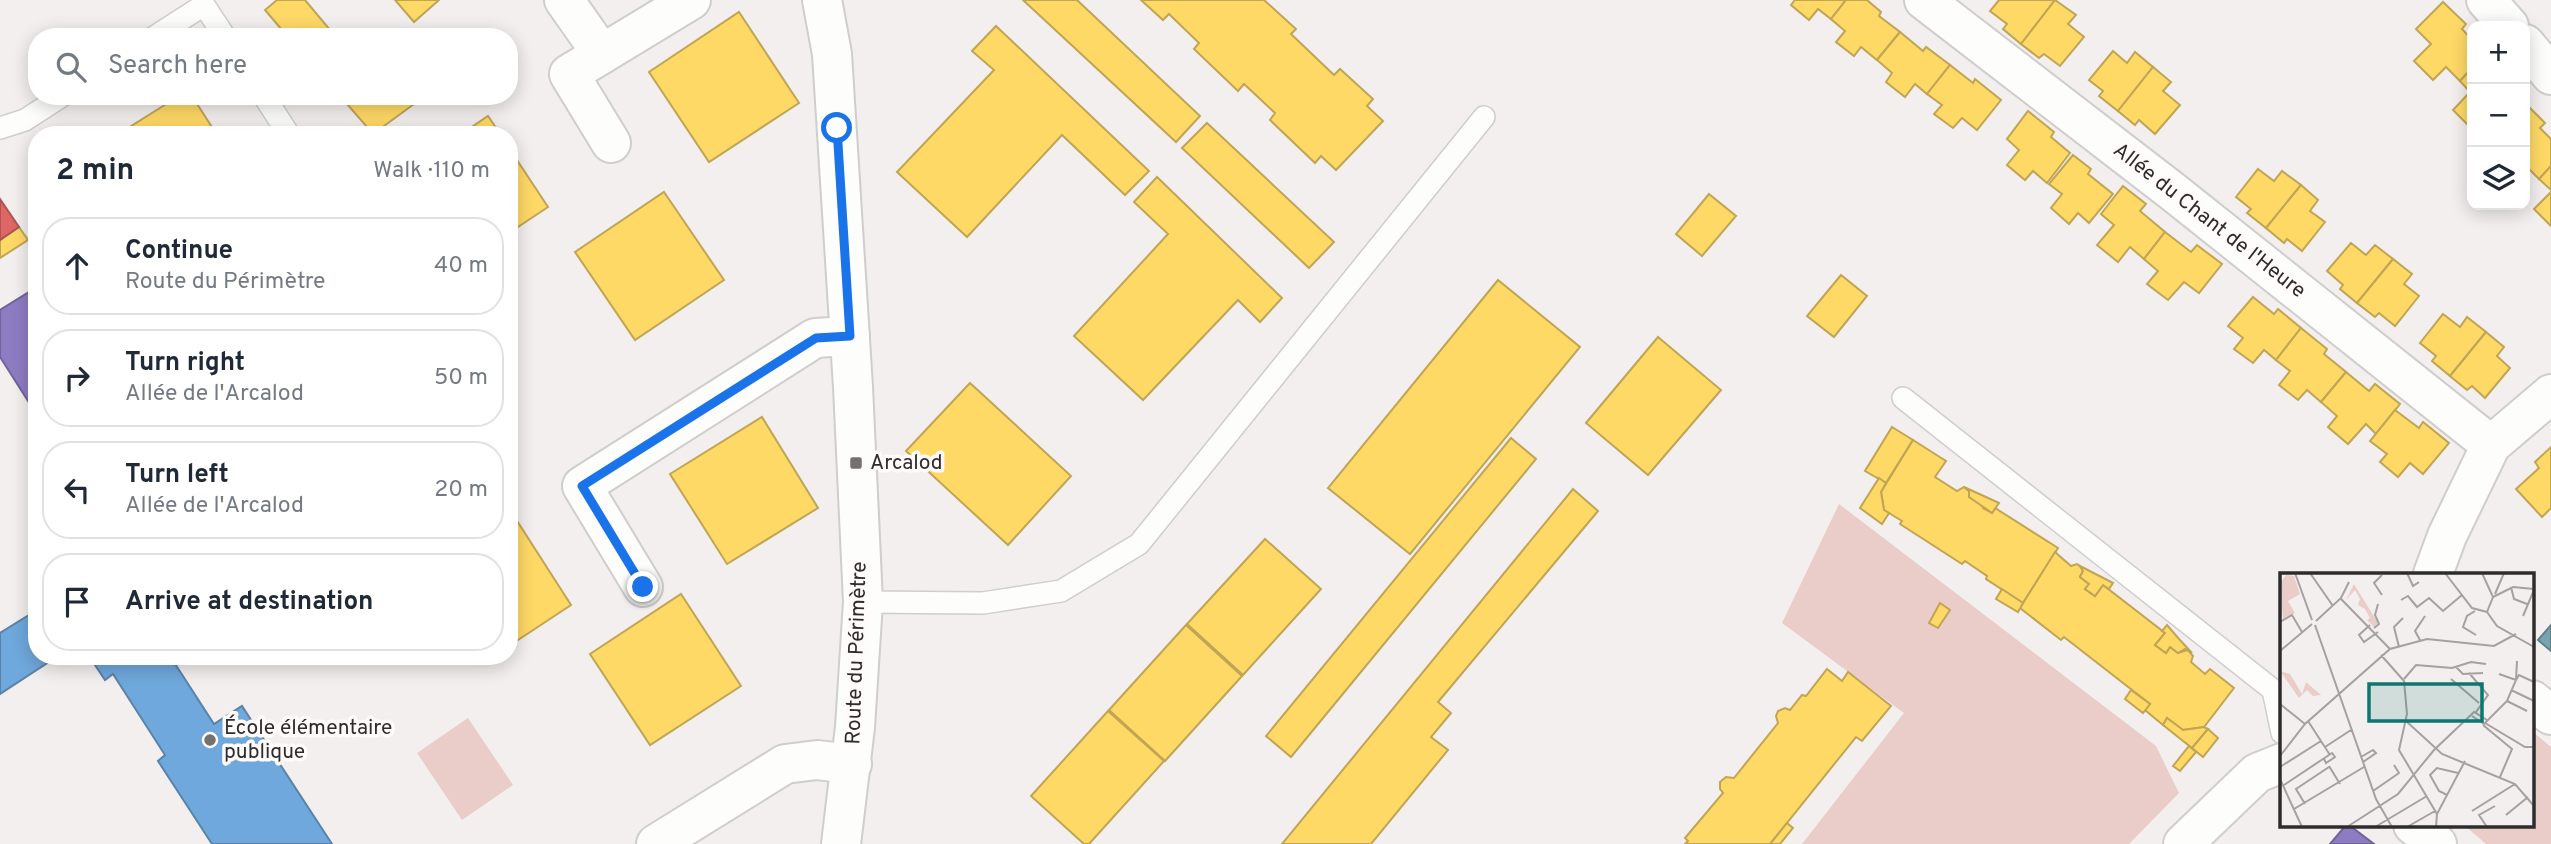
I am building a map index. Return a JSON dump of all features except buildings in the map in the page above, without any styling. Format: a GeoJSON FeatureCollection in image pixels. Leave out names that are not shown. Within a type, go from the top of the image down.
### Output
{"type":"FeatureCollection","features":[{"type":"Feature","properties":{"kind":"street"},"geometry":{"type":"LineString","coordinates":[[564,0],[602,54]]}},
{"type":"Feature","properties":{"kind":"street"},"geometry":{"type":"LineString","coordinates":[[611,143],[569,74],[691,0]]}},
{"type":"Feature","properties":{"kind":"street","name":"Route du Périmètre"},"geometry":{"type":"LineString","coordinates":[[822,0],[832,54],[863,602],[852,764],[850,841]]}},
{"type":"Feature","properties":{"kind":"street","name":"Allée du Chant de l'Heure"},"geometry":{"type":"LineString","coordinates":[[1924,0],[2172,191],[2491,445]]}},
{"type":"Feature","properties":{"kind":"street"},"geometry":{"type":"LineString","coordinates":[[2486,0],[2505,21]]}},
{"type":"Feature","properties":{"kind":"street"},"geometry":{"type":"LineString","coordinates":[[2530,50],[2551,75]]}},
{"type":"Feature","properties":{"kind":"street"},"geometry":{"type":"LineString","coordinates":[[643,587],[582,486],[816,338],[850,336]]}},
{"type":"Feature","properties":{"kind":"street"},"geometry":{"type":"LineString","coordinates":[[2434,573],[2447,536],[2491,445],[2551,394]]}},
{"type":"Feature","properties":{"kind":"street"},"geometry":{"type":"LineString","coordinates":[[2534,701],[2551,715]]}},
{"type":"Feature","properties":{"kind":"street"},"geometry":{"type":"LineString","coordinates":[[656,844],[785,764],[817,760],[852,764]]}},
{"type":"Feature","properties":{"kind":"street"},"geometry":{"type":"LineString","coordinates":[[2183,844],[2257,773],[2280,763]]}},
{"type":"Feature","properties":{"kind":"street"},"geometry":{"type":"LineString","coordinates":[[2220,809],[2273,783],[2280,783]]}},
{"type":"Feature","properties":{"kind":"street"},"geometry":{"type":"LineString","coordinates":[[2414,826],[2437,844]]}},
{"type":"Feature","properties":{"kind":"lane"},"geometry":{"type":"LineString","coordinates":[[166,28],[202,2],[219,28]]}},
{"type":"Feature","properties":{"kind":"lane"},"geometry":{"type":"LineString","coordinates":[[0,128],[25,120],[48,105]]}},
{"type":"Feature","properties":{"kind":"lane"},"geometry":{"type":"LineString","coordinates":[[270,105],[283,126]]}},
{"type":"Feature","properties":{"kind":"lane"},"geometry":{"type":"LineString","coordinates":[[863,602],[983,603],[1061,591],[1139,544],[1484,117]]}},
{"type":"Feature","properties":{"kind":"lane"},"geometry":{"type":"LineString","coordinates":[[1903,398],[2273,690],[2280,728]]}},
{"type":"Feature","properties":{"kind":"shaded area"},"geometry":{"type":"Polygon","coordinates":[[[1839,504],[2156,746],[2179,793],[2129,844],[1802,844],[1904,713],[1782,623],[1839,504]]]}},
{"type":"Feature","properties":{"kind":"shaded area"},"geometry":{"type":"Polygon","coordinates":[[[468,718],[513,785],[462,820],[417,753],[468,718]]]}},
{"type":"Feature","properties":{"kind":"shaded area"},"geometry":{"type":"Polygon","coordinates":[[[2534,733],[2551,747],[2551,844],[2486,844],[2465,826],[2534,826],[2534,733]]]}},
{"type":"Feature","properties":{"kind":"place","name":"Arcalod"},"geometry":{"type":"Point","coordinates":[856,463]}},
{"type":"Feature","properties":{"kind":"place","name":"École élémentaire publique"},"geometry":{"type":"Point","coordinates":[210,740]}},
{"type":"Feature","properties":{"kind":"route"},"geometry":{"type":"LineString","coordinates":[[643,587],[582,486],[816,338],[850,336],[837,128]]}}]}
